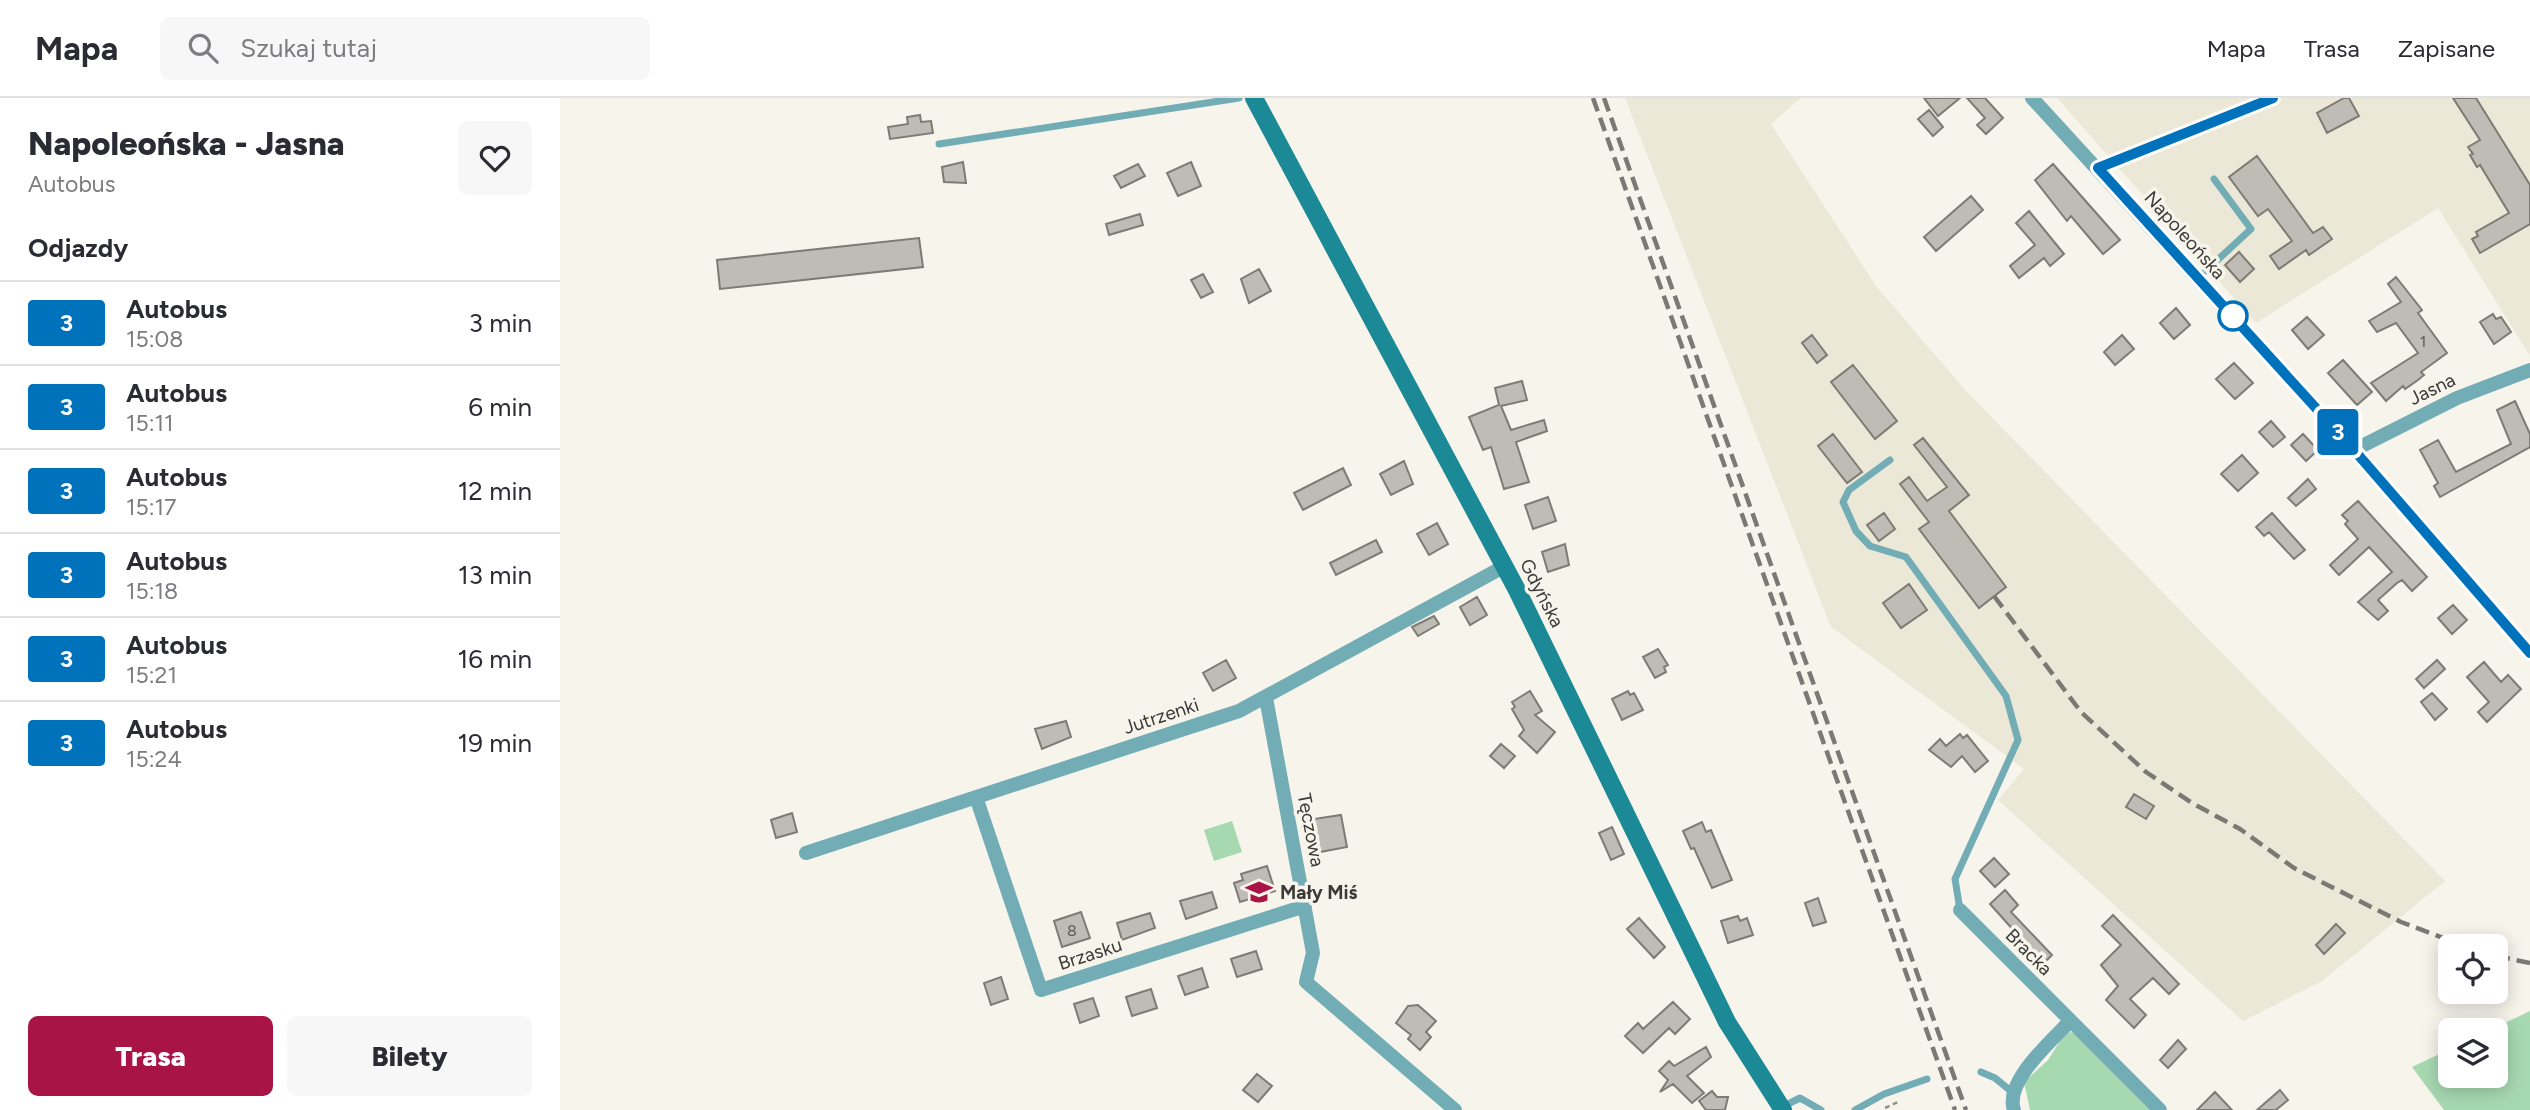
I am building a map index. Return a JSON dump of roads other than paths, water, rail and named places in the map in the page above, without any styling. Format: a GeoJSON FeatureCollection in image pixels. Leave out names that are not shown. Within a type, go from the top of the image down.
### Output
{"type":"FeatureCollection","features":[{"type":"Feature","properties":{"kind":"main road","name":"Gdyńska"},"geometry":{"type":"LineString","coordinates":[[1254,98],[1505,566],[1601,757],[1727,1023],[1782,1109]]}},
{"type":"Feature","properties":{"kind":"street","name":"Napoleońska"},"geometry":{"type":"LineString","coordinates":[[2032,98],[2354,450],[2530,653]]}},
{"type":"Feature","properties":{"kind":"street"},"geometry":{"type":"LineString","coordinates":[[2098,168],[2273,98]]}},
{"type":"Feature","properties":{"kind":"street","name":"Jasna"},"geometry":{"type":"LineString","coordinates":[[2354,450],[2457,398],[2530,370]]}},
{"type":"Feature","properties":{"kind":"street","name":"Jutrzenki"},"geometry":{"type":"LineString","coordinates":[[806,853],[1239,711],[1505,566]]}},
{"type":"Feature","properties":{"kind":"street","name":"Tęczowa"},"geometry":{"type":"LineString","coordinates":[[1266,698],[1313,953],[1306,982],[1455,1110]]}},
{"type":"Feature","properties":{"kind":"street","name":"Brzasku"},"geometry":{"type":"LineString","coordinates":[[976,797],[1041,990],[1305,906]]}},
{"type":"Feature","properties":{"kind":"street","name":"Bracka"},"geometry":{"type":"LineString","coordinates":[[1960,910],[2160,1110]]}},
{"type":"Feature","properties":{"kind":"street"},"geometry":{"type":"LineString","coordinates":[[2014,1110],[2012,1092],[2018,1079],[2070,1021]]}},
{"type":"Feature","properties":{"kind":"lane"},"geometry":{"type":"LineString","coordinates":[[939,144],[1239,98]]}},
{"type":"Feature","properties":{"kind":"lane"},"geometry":{"type":"LineString","coordinates":[[2198,278],[2251,229],[2214,179]]}},
{"type":"Feature","properties":{"kind":"lane"},"geometry":{"type":"LineString","coordinates":[[1889,460],[1849,490],[1843,502],[1856,531],[1870,546],[1906,557],[2006,696],[2018,740],[1955,879],[1960,910]]}},
{"type":"Feature","properties":{"kind":"lane"},"geometry":{"type":"LineString","coordinates":[[1981,1073],[1995,1078],[2012,1092]]}},
{"type":"Feature","properties":{"kind":"lane"},"geometry":{"type":"LineString","coordinates":[[1855,1110],[1875,1098],[1927,1079]]}},
{"type":"Feature","properties":{"kind":"lane"},"geometry":{"type":"LineString","coordinates":[[1782,1109],[1800,1098],[1821,1110]]}},
{"type":"Feature","properties":{"kind":"railway"},"geometry":{"type":"LineString","coordinates":[[1593,98],[1955,1110]]}},
{"type":"Feature","properties":{"kind":"railway"},"geometry":{"type":"LineString","coordinates":[[1604,98],[1966,1110]]}},
{"type":"Feature","properties":{"kind":"railway"},"geometry":{"type":"LineString","coordinates":[[1994,596],[2081,712],[2146,772],[2192,803],[2240,829],[2294,868],[2401,922],[2438,936]]}},
{"type":"Feature","properties":{"kind":"railway"},"geometry":{"type":"LineString","coordinates":[[2508,958],[2530,963]]}},
{"type":"Feature","properties":{"kind":"place","name":"Mały Miś"},"geometry":{"type":"Point","coordinates":[1259,892]}}]}
